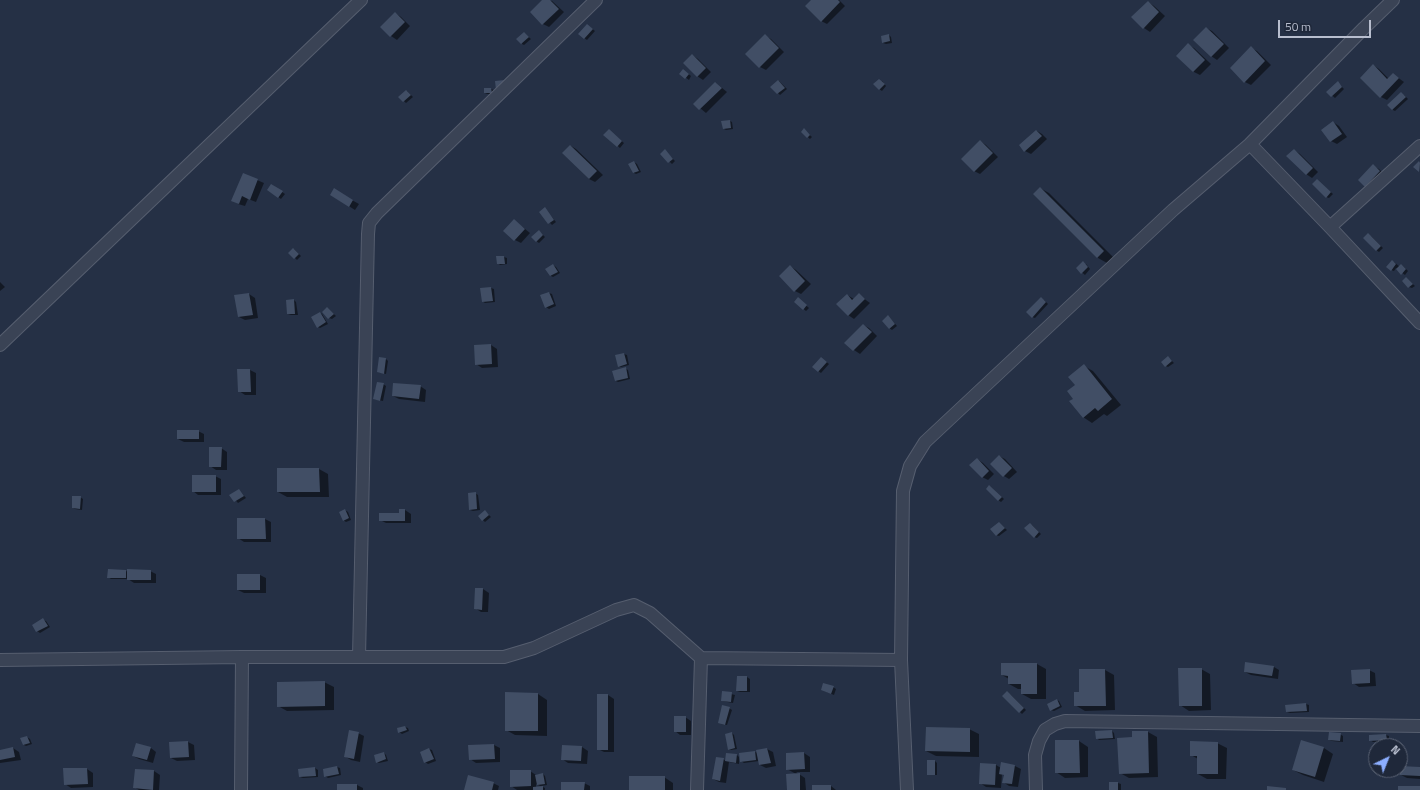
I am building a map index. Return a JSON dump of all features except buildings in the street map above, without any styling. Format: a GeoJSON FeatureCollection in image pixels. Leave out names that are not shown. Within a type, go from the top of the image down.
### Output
{"type":"FeatureCollection","features":[{"type":"Feature","properties":{"kind":"street"},"geometry":{"type":"LineString","coordinates":[[0,345],[361,0]]}},
{"type":"Feature","properties":{"kind":"street"},"geometry":{"type":"LineString","coordinates":[[359,657],[368,242],[370,224],[377,213],[596,0]]}},
{"type":"Feature","properties":{"kind":"street"},"geometry":{"type":"LineString","coordinates":[[908,790],[901,660],[903,491],[910,466],[925,442],[1173,210],[1250,144],[1393,0]]}},
{"type":"Feature","properties":{"kind":"street"},"geometry":{"type":"LineString","coordinates":[[1250,144],[1420,323]]}},
{"type":"Feature","properties":{"kind":"street"},"geometry":{"type":"LineString","coordinates":[[1330,227],[1420,146]]}},
{"type":"Feature","properties":{"kind":"street"},"geometry":{"type":"LineString","coordinates":[[0,660],[242,656],[504,657],[534,648],[616,610],[634,605],[650,613],[701,658],[901,660]]}},
{"type":"Feature","properties":{"kind":"street"},"geometry":{"type":"LineString","coordinates":[[241,790],[242,656]]}},
{"type":"Feature","properties":{"kind":"street"},"geometry":{"type":"LineString","coordinates":[[697,790],[701,658]]}},
{"type":"Feature","properties":{"kind":"street"},"geometry":{"type":"LineString","coordinates":[[1036,790],[1035,755],[1039,741],[1045,730],[1055,724],[1066,721],[1420,726]]}}]}
